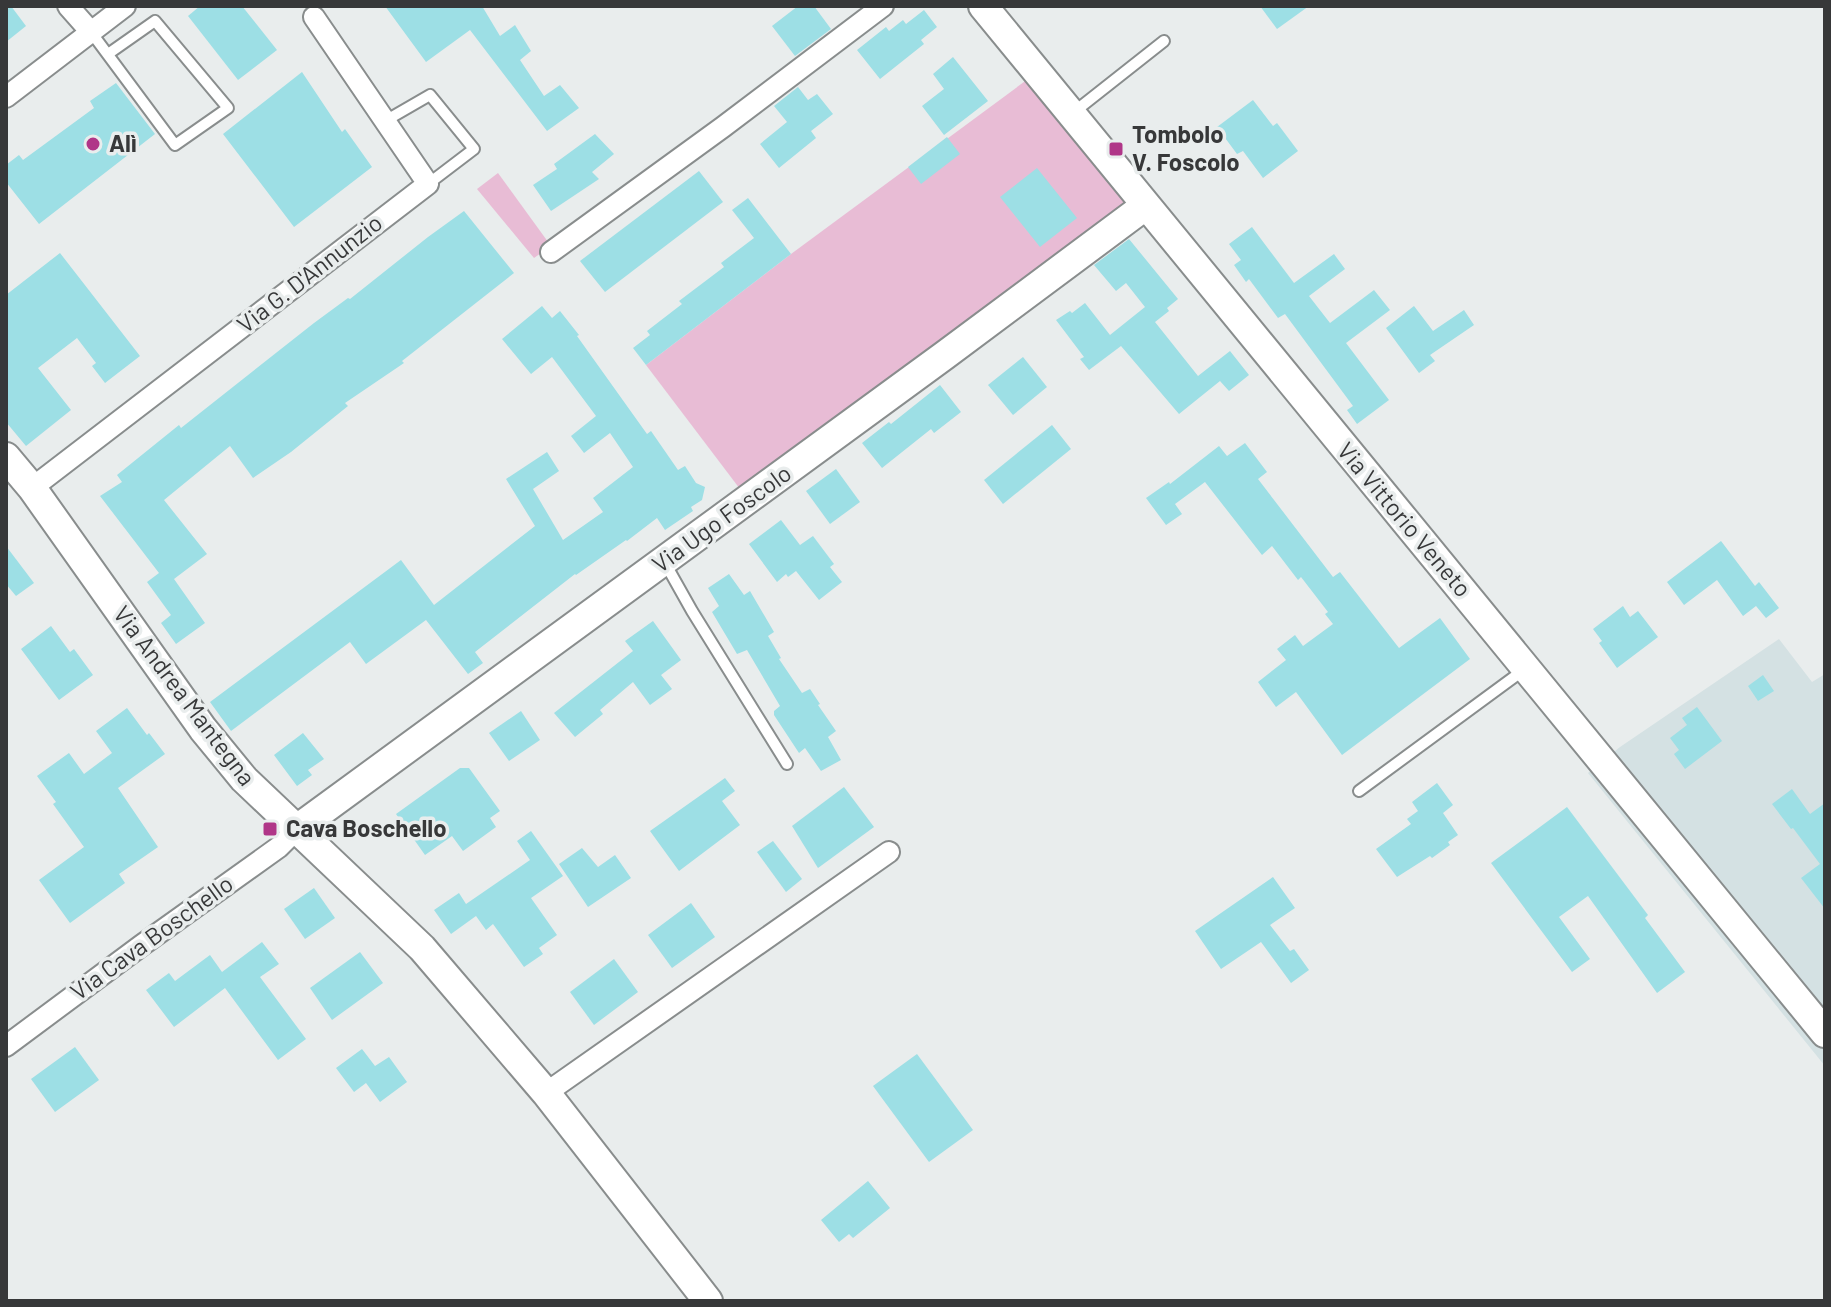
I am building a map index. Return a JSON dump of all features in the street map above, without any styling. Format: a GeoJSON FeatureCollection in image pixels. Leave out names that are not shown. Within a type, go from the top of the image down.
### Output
{"type":"FeatureCollection","features":[{"type":"Feature","properties":{"kind":"main road","name":"Via Vittorio Veneto"},"geometry":{"type":"LineString","coordinates":[[983,6],[1825,1033]]}},
{"type":"Feature","properties":{"kind":"main road","name":"Via Ugo Foscolo"},"geometry":{"type":"LineString","coordinates":[[297,829],[1145,206]]}},
{"type":"Feature","properties":{"kind":"main road","name":"Via Andrea Mantegna"},"geometry":{"type":"LineString","coordinates":[[6,457],[32,488],[203,729],[244,779],[422,948],[546,1093],[708,1301]]}},
{"type":"Feature","properties":{"kind":"street"},"geometry":{"type":"LineString","coordinates":[[68,6],[91,32]]}},
{"type":"Feature","properties":{"kind":"street"},"geometry":{"type":"LineString","coordinates":[[6,97],[125,6]]}},
{"type":"Feature","properties":{"kind":"street"},"geometry":{"type":"LineString","coordinates":[[551,252],[883,6]]}},
{"type":"Feature","properties":{"kind":"street"},"geometry":{"type":"LineString","coordinates":[[314,17],[428,184]]}},
{"type":"Feature","properties":{"kind":"street","name":"Via G. D'Annunzio"},"geometry":{"type":"LineString","coordinates":[[32,488],[428,184]]}},
{"type":"Feature","properties":{"kind":"street","name":"Via Cava Boschello"},"geometry":{"type":"LineString","coordinates":[[6,1046],[279,847],[297,829]]}},
{"type":"Feature","properties":{"kind":"street"},"geometry":{"type":"LineString","coordinates":[[546,1093],[889,852]]}},
{"type":"Feature","properties":{"kind":"lane"},"geometry":{"type":"LineString","coordinates":[[91,32],[175,145],[228,108],[155,21],[108,54]]}},
{"type":"Feature","properties":{"kind":"lane"},"geometry":{"type":"LineString","coordinates":[[1071,115],[1164,41]]}},
{"type":"Feature","properties":{"kind":"lane"},"geometry":{"type":"LineString","coordinates":[[385,121],[430,95],[474,149],[428,184]]}},
{"type":"Feature","properties":{"kind":"lane"},"geometry":{"type":"LineString","coordinates":[[664,561],[787,764]]}},
{"type":"Feature","properties":{"kind":"lane"},"geometry":{"type":"LineString","coordinates":[[1359,791],[1526,668]]}},
{"type":"Feature","properties":{"kind":"shaded area"},"geometry":{"type":"Polygon","coordinates":[[[1028,79],[1124,202],[1118,213],[743,493],[646,365],[1028,79]]]}},
{"type":"Feature","properties":{"kind":"shaded area"},"geometry":{"type":"Polygon","coordinates":[[[498,173],[551,246],[534,258],[477,189],[498,173]]]}},
{"type":"Feature","properties":{"kind":"shaded area"},"geometry":{"type":"Polygon","coordinates":[[[1779,639],[1812,682],[1825,674],[1825,1066],[1588,773],[1620,747],[1779,639]]]}},
{"type":"Feature","properties":{"kind":"building"},"geometry":{"type":"Polygon","coordinates":[[[6,6],[11,6],[26,26],[6,42],[6,6]]]}},
{"type":"Feature","properties":{"kind":"building"},"geometry":{"type":"Polygon","coordinates":[[[200,6],[242,6],[277,50],[238,80],[188,16],[200,6]]]}},
{"type":"Feature","properties":{"kind":"building"},"geometry":{"type":"Polygon","coordinates":[[[385,6],[482,6],[500,36],[515,25],[531,51],[520,60],[544,96],[560,85],[579,108],[547,131],[470,30],[426,62],[385,6]]]}},
{"type":"Feature","properties":{"kind":"building"},"geometry":{"type":"Polygon","coordinates":[[[798,6],[814,6],[831,29],[795,56],[772,26],[798,6]]]}},
{"type":"Feature","properties":{"kind":"building"},"geometry":{"type":"Polygon","coordinates":[[[1260,6],[1309,6],[1277,29],[1260,6]]]}},
{"type":"Feature","properties":{"kind":"building"},"geometry":{"type":"Polygon","coordinates":[[[924,10],[937,27],[921,40],[924,44],[880,79],[857,50],[886,27],[889,31],[903,20],[906,24],[924,10]]]}},
{"type":"Feature","properties":{"kind":"building"},"geometry":{"type":"Polygon","coordinates":[[[953,57],[988,101],[944,135],[922,106],[944,89],[933,74],[953,57]]]}},
{"type":"Feature","properties":{"kind":"building"},"geometry":{"type":"Polygon","coordinates":[[[302,72],[342,132],[345,129],[372,167],[294,227],[223,134],[302,72]]]}},
{"type":"Feature","properties":{"kind":"building","name":"Alì"},"geometry":{"type":"Polygon","coordinates":[[[116,83],[155,134],[39,224],[6,182],[6,165],[19,155],[23,160],[94,108],[90,101],[116,83]]]}},
{"type":"Feature","properties":{"kind":"building"},"geometry":{"type":"Polygon","coordinates":[[[798,87],[808,100],[817,94],[833,114],[811,131],[816,138],[779,168],[760,144],[787,122],[774,106],[798,87]]]}},
{"type":"Feature","properties":{"kind":"building"},"geometry":{"type":"Polygon","coordinates":[[[1253,100],[1273,126],[1277,123],[1298,151],[1263,178],[1243,151],[1237,154],[1217,127],[1253,100]]]}},
{"type":"Feature","properties":{"kind":"building"},"geometry":{"type":"Polygon","coordinates":[[[595,134],[614,154],[592,172],[599,179],[551,211],[533,185],[557,169],[554,164],[595,134]]]}},
{"type":"Feature","properties":{"kind":"building"},"geometry":{"type":"Polygon","coordinates":[[[947,137],[960,154],[921,184],[908,167],[947,137]]]}},
{"type":"Feature","properties":{"kind":"building"},"geometry":{"type":"Polygon","coordinates":[[[1037,168],[1077,218],[1040,247],[1000,197],[1037,168]]]}},
{"type":"Feature","properties":{"kind":"building"},"geometry":{"type":"Polygon","coordinates":[[[699,171],[723,202],[605,292],[580,261],[699,171]]]}},
{"type":"Feature","properties":{"kind":"building"},"geometry":{"type":"Polygon","coordinates":[[[748,198],[791,254],[646,365],[633,348],[650,335],[647,331],[682,304],[679,301],[724,267],[721,263],[754,238],[732,210],[748,198]]]}},
{"type":"Feature","properties":{"kind":"building"},"geometry":{"type":"Polygon","coordinates":[[[464,211],[514,273],[402,361],[404,363],[345,403],[348,406],[291,452],[253,478],[230,446],[164,500],[207,554],[174,579],[205,623],[176,644],[161,623],[171,615],[147,582],[159,573],[100,496],[122,482],[117,475],[179,425],[181,428],[464,211]]]}},
{"type":"Feature","properties":{"kind":"building"},"geometry":{"type":"Polygon","coordinates":[[[1252,227],[1294,283],[1334,254],[1345,269],[1309,296],[1330,323],[1374,290],[1390,310],[1346,343],[1389,400],[1357,424],[1347,410],[1353,406],[1285,314],[1278,318],[1249,279],[1246,282],[1234,265],[1241,260],[1229,244],[1252,227]]]}},
{"type":"Feature","properties":{"kind":"building"},"geometry":{"type":"Polygon","coordinates":[[[1129,239],[1178,299],[1155,322],[1198,376],[1230,351],[1249,375],[1229,391],[1220,381],[1179,414],[1121,346],[1089,370],[1080,359],[1084,357],[1056,320],[1085,303],[1110,335],[1145,307],[1126,283],[1116,291],[1094,265],[1129,239]]]}},
{"type":"Feature","properties":{"kind":"building"},"geometry":{"type":"Polygon","coordinates":[[[60,253],[140,356],[105,383],[92,366],[96,363],[77,338],[38,368],[71,410],[26,446],[6,422],[6,295],[60,253]]]}},
{"type":"Feature","properties":{"kind":"building"},"geometry":{"type":"Polygon","coordinates":[[[542,306],[552,318],[560,311],[647,434],[651,431],[678,470],[685,466],[696,483],[705,487],[702,500],[691,507],[693,511],[665,530],[657,518],[575,574],[475,652],[483,663],[468,674],[426,620],[366,664],[350,642],[231,731],[210,702],[401,560],[434,605],[535,526],[506,479],[547,452],[559,471],[533,489],[563,540],[603,512],[593,498],[633,467],[610,433],[584,453],[571,436],[596,416],[552,357],[531,374],[502,339],[542,306]]]}},
{"type":"Feature","properties":{"kind":"building"},"geometry":{"type":"Polygon","coordinates":[[[1414,306],[1433,331],[1464,310],[1474,325],[1430,355],[1435,361],[1419,373],[1386,328],[1414,306]]]}},
{"type":"Feature","properties":{"kind":"building"},"geometry":{"type":"Polygon","coordinates":[[[1023,357],[1047,387],[1013,415],[988,385],[1023,357]]]}},
{"type":"Feature","properties":{"kind":"building"},"geometry":{"type":"Polygon","coordinates":[[[940,385],[961,412],[934,433],[931,429],[882,468],[862,443],[940,385]]]}},
{"type":"Feature","properties":{"kind":"building"},"geometry":{"type":"Polygon","coordinates":[[[1052,425],[1071,449],[1003,504],[984,480],[1052,425]]]}},
{"type":"Feature","properties":{"kind":"building"},"geometry":{"type":"Polygon","coordinates":[[[1245,443],[1267,472],[1258,479],[1333,577],[1340,572],[1399,648],[1440,618],[1470,659],[1342,755],[1296,692],[1276,707],[1258,682],[1286,660],[1277,649],[1295,635],[1303,646],[1333,624],[1325,614],[1328,612],[1272,546],[1262,555],[1205,482],[1175,504],[1182,514],[1166,525],[1146,498],[1170,484],[1219,446],[1227,456],[1245,443]]]}},
{"type":"Feature","properties":{"kind":"building"},"geometry":{"type":"Polygon","coordinates":[[[836,469],[860,502],[830,524],[806,491],[836,469]]]}},
{"type":"Feature","properties":{"kind":"building"},"geometry":{"type":"Polygon","coordinates":[[[781,520],[800,545],[813,536],[834,564],[830,567],[842,582],[819,600],[796,571],[788,577],[786,574],[777,582],[749,544],[781,520]]]}},
{"type":"Feature","properties":{"kind":"building"},"geometry":{"type":"Polygon","coordinates":[[[1721,541],[1755,586],[1759,582],[1779,608],[1766,618],[1756,606],[1743,616],[1717,580],[1684,605],[1667,582],[1721,541]]]}},
{"type":"Feature","properties":{"kind":"building"},"geometry":{"type":"Polygon","coordinates":[[[6,546],[34,583],[16,596],[6,584],[6,546]]]}},
{"type":"Feature","properties":{"kind":"building"},"geometry":{"type":"Polygon","coordinates":[[[729,574],[744,595],[750,591],[774,632],[768,636],[779,659],[802,693],[810,689],[836,731],[828,737],[841,760],[821,771],[805,748],[799,753],[774,715],[780,706],[747,650],[737,654],[712,612],[719,606],[708,588],[729,574]]]}},
{"type":"Feature","properties":{"kind":"building"},"geometry":{"type":"Polygon","coordinates":[[[1623,606],[1630,617],[1638,611],[1658,637],[1617,668],[1593,629],[1623,606]]]}},
{"type":"Feature","properties":{"kind":"building"},"geometry":{"type":"Polygon","coordinates":[[[653,621],[681,660],[661,675],[672,689],[650,705],[633,682],[600,710],[603,714],[575,737],[554,713],[633,651],[625,641],[653,621]]]}},
{"type":"Feature","properties":{"kind":"building"},"geometry":{"type":"Polygon","coordinates":[[[51,626],[70,652],[74,649],[93,675],[59,700],[21,649],[51,626]]]}},
{"type":"Feature","properties":{"kind":"building"},"geometry":{"type":"Polygon","coordinates":[[[1763,675],[1774,691],[1758,701],[1748,686],[1763,675]]]}},
{"type":"Feature","properties":{"kind":"building"},"geometry":{"type":"Polygon","coordinates":[[[1697,707],[1722,741],[1685,769],[1674,754],[1679,750],[1670,738],[1687,725],[1682,718],[1697,707]]]}},
{"type":"Feature","properties":{"kind":"building"},"geometry":{"type":"Polygon","coordinates":[[[127,708],[165,754],[118,788],[158,847],[119,874],[125,883],[70,923],[39,880],[84,847],[37,776],[69,753],[84,774],[112,753],[96,731],[127,708]]]}},
{"type":"Feature","properties":{"kind":"building"},"geometry":{"type":"Polygon","coordinates":[[[521,711],[540,740],[509,761],[489,733],[521,711]]]}},
{"type":"Feature","properties":{"kind":"building"},"geometry":{"type":"Polygon","coordinates":[[[303,733],[324,759],[308,770],[312,775],[297,786],[274,755],[303,733]]]}},
{"type":"Feature","properties":{"kind":"building"},"geometry":{"type":"Polygon","coordinates":[[[460,768],[469,768],[500,811],[490,818],[496,827],[463,851],[452,836],[425,855],[396,814],[460,768]]]}},
{"type":"Feature","properties":{"kind":"building"},"geometry":{"type":"Polygon","coordinates":[[[725,778],[735,791],[722,801],[740,825],[679,871],[650,831],[725,778]]]}},
{"type":"Feature","properties":{"kind":"building"},"geometry":{"type":"Polygon","coordinates":[[[1437,783],[1453,805],[1443,813],[1458,835],[1432,858],[1430,856],[1397,877],[1376,849],[1411,824],[1407,819],[1418,811],[1412,802],[1437,783]]]}},
{"type":"Feature","properties":{"kind":"building"},"geometry":{"type":"Polygon","coordinates":[[[844,787],[874,827],[818,868],[792,826],[844,787]]]}},
{"type":"Feature","properties":{"kind":"building"},"geometry":{"type":"Polygon","coordinates":[[[1792,789],[1810,814],[1825,803],[1825,909],[1801,878],[1820,864],[1772,804],[1792,789]]]}},
{"type":"Feature","properties":{"kind":"building"},"geometry":{"type":"Polygon","coordinates":[[[1567,807],[1648,915],[1645,918],[1685,972],[1657,993],[1588,896],[1559,917],[1590,959],[1572,972],[1491,863],[1567,807]]]}},
{"type":"Feature","properties":{"kind":"building"},"geometry":{"type":"Polygon","coordinates":[[[531,831],[563,876],[531,898],[557,935],[539,948],[543,954],[524,967],[493,924],[486,930],[476,916],[451,934],[434,910],[459,893],[466,904],[530,860],[517,841],[531,831]]]}},
{"type":"Feature","properties":{"kind":"building"},"geometry":{"type":"Polygon","coordinates":[[[773,841],[802,879],[786,892],[757,852],[773,841]]]}},
{"type":"Feature","properties":{"kind":"building"},"geometry":{"type":"Polygon","coordinates":[[[582,848],[598,867],[615,855],[631,878],[588,907],[559,864],[582,848]]]}},
{"type":"Feature","properties":{"kind":"building"},"geometry":{"type":"Polygon","coordinates":[[[1273,877],[1295,908],[1270,925],[1290,951],[1294,949],[1309,970],[1291,983],[1261,942],[1221,969],[1195,931],[1273,877]]]}},
{"type":"Feature","properties":{"kind":"building"},"geometry":{"type":"Polygon","coordinates":[[[314,888],[335,918],[305,939],[284,909],[314,888]]]}},
{"type":"Feature","properties":{"kind":"building"},"geometry":{"type":"Polygon","coordinates":[[[691,903],[715,937],[672,968],[648,935],[691,903]]]}},
{"type":"Feature","properties":{"kind":"building"},"geometry":{"type":"Polygon","coordinates":[[[262,942],[279,964],[260,977],[306,1039],[278,1060],[225,988],[174,1027],[146,990],[169,973],[175,981],[210,955],[222,972],[262,942]]]}},
{"type":"Feature","properties":{"kind":"building"},"geometry":{"type":"Polygon","coordinates":[[[360,952],[383,983],[332,1020],[310,988],[360,952]]]}},
{"type":"Feature","properties":{"kind":"building"},"geometry":{"type":"Polygon","coordinates":[[[614,959],[638,992],[594,1025],[570,992],[614,959]]]}},
{"type":"Feature","properties":{"kind":"building"},"geometry":{"type":"Polygon","coordinates":[[[75,1047],[99,1080],[55,1112],[31,1079],[75,1047]]]}},
{"type":"Feature","properties":{"kind":"building"},"geometry":{"type":"Polygon","coordinates":[[[362,1049],[375,1066],[389,1057],[407,1082],[380,1102],[366,1083],[354,1092],[336,1068],[362,1049]]]}},
{"type":"Feature","properties":{"kind":"building"},"geometry":{"type":"Polygon","coordinates":[[[917,1054],[973,1130],[929,1162],[873,1086],[917,1054]]]}},
{"type":"Feature","properties":{"kind":"building"},"geometry":{"type":"Polygon","coordinates":[[[868,1181],[890,1208],[853,1238],[849,1234],[839,1242],[821,1220],[868,1181]]]}},
{"type":"Feature","properties":{"kind":"place","name":"Alì"},"geometry":{"type":"Point","coordinates":[93,144]}},
{"type":"Feature","properties":{"kind":"place","name":"Tombolo V. Foscolo"},"geometry":{"type":"Point","coordinates":[1116,149]}},
{"type":"Feature","properties":{"kind":"place","name":"Cava Boschello"},"geometry":{"type":"Point","coordinates":[270,829]}}]}
